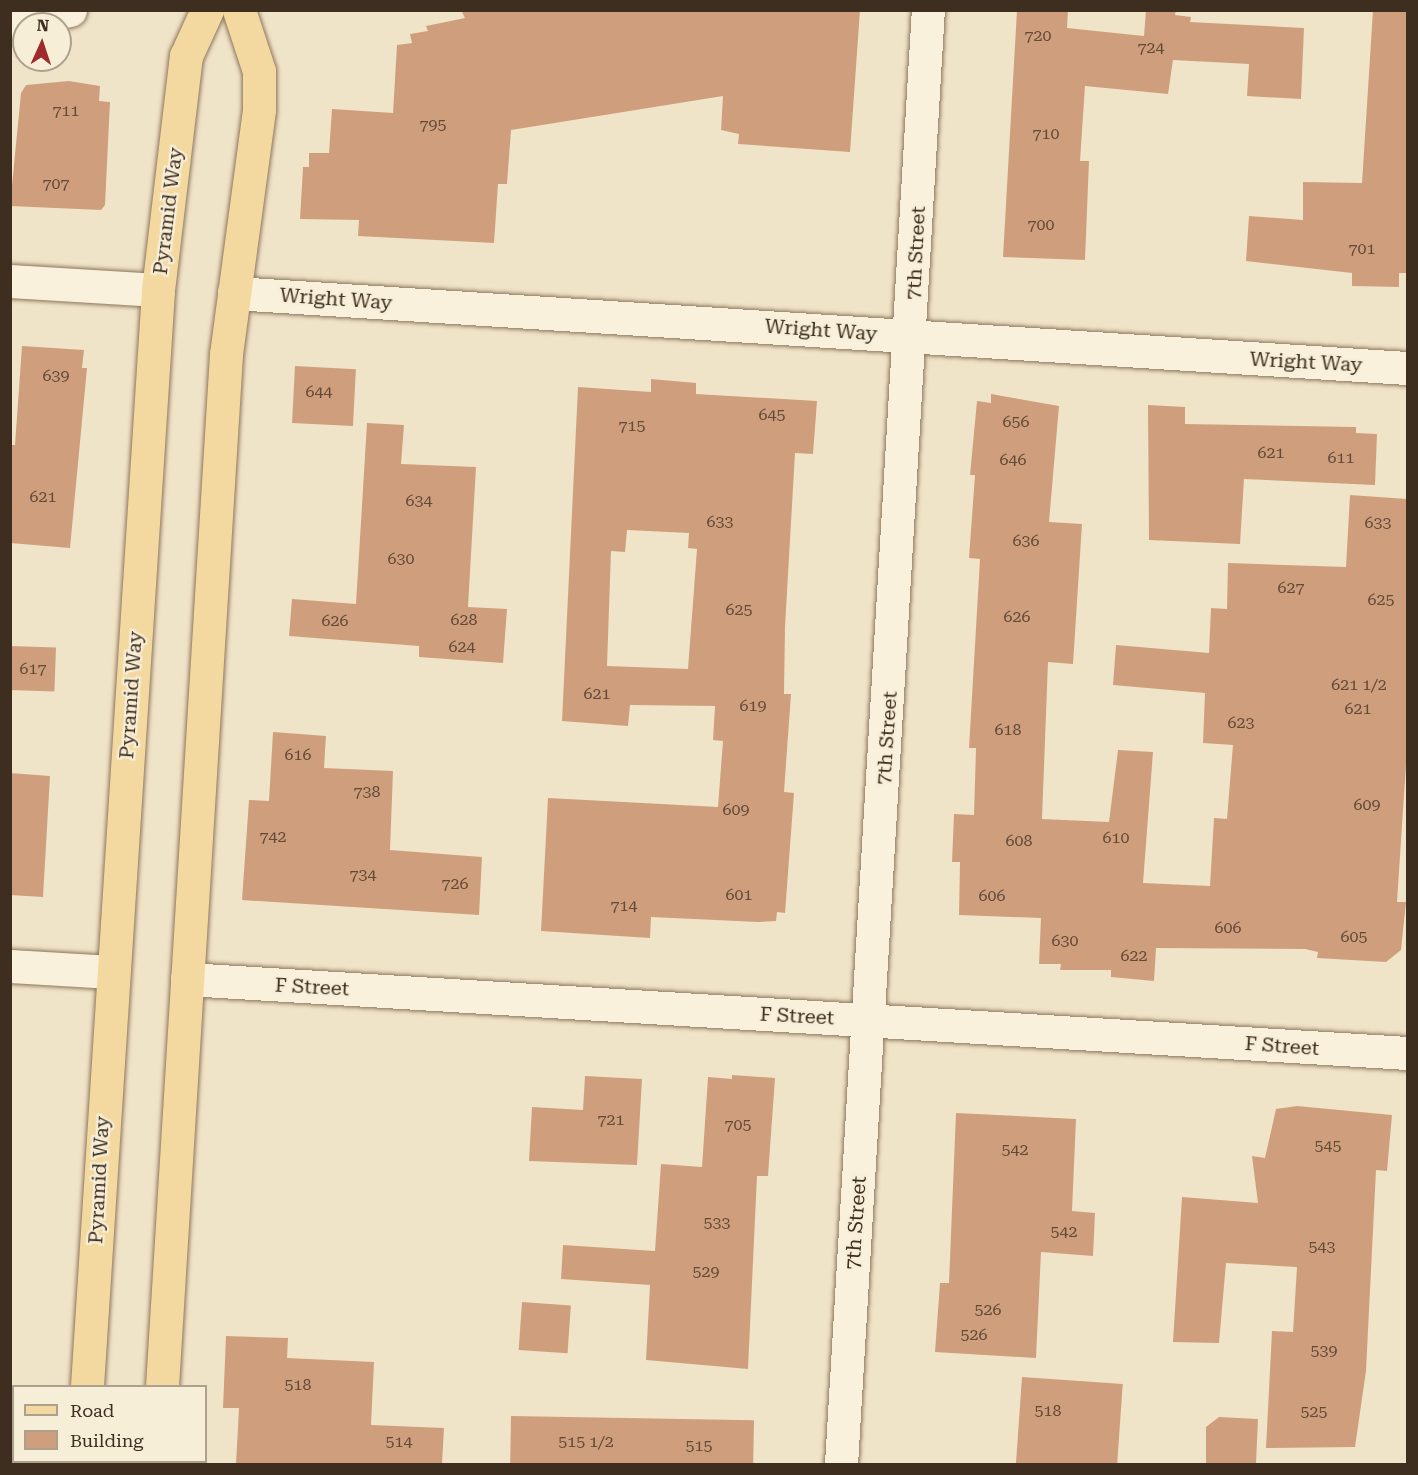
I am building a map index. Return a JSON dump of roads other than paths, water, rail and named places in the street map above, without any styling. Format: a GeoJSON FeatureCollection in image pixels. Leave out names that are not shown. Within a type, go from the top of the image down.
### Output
{"type":"FeatureCollection","features":[{"type":"Feature","properties":{"kind":"main road","name":"Pyramid Way"},"geometry":{"type":"LineString","coordinates":[[87,1385],[112,972],[158,290],[186,56],[207,10]]}},
{"type":"Feature","properties":{"kind":"main road"},"geometry":{"type":"LineString","coordinates":[[162,1385],[187,979],[234,293],[259,109],[260,71],[239,10]]}},
{"type":"Feature","properties":{"kind":"street"},"geometry":{"type":"LineString","coordinates":[[10,21],[70,10]]}},
{"type":"Feature","properties":{"kind":"street","name":"7th Street"},"geometry":{"type":"LineString","coordinates":[[841,1464],[912,336],[928,10]]}},
{"type":"Feature","properties":{"kind":"street"},"geometry":{"type":"LineString","coordinates":[[10,281],[158,290]]}},
{"type":"Feature","properties":{"kind":"street","name":"Wright Way"},"geometry":{"type":"LineString","coordinates":[[234,293],[1407,368]]}},
{"type":"Feature","properties":{"kind":"street"},"geometry":{"type":"LineString","coordinates":[[10,966],[112,972]]}},
{"type":"Feature","properties":{"kind":"street","name":"F Street"},"geometry":{"type":"LineString","coordinates":[[187,979],[1407,1053]]}}]}
